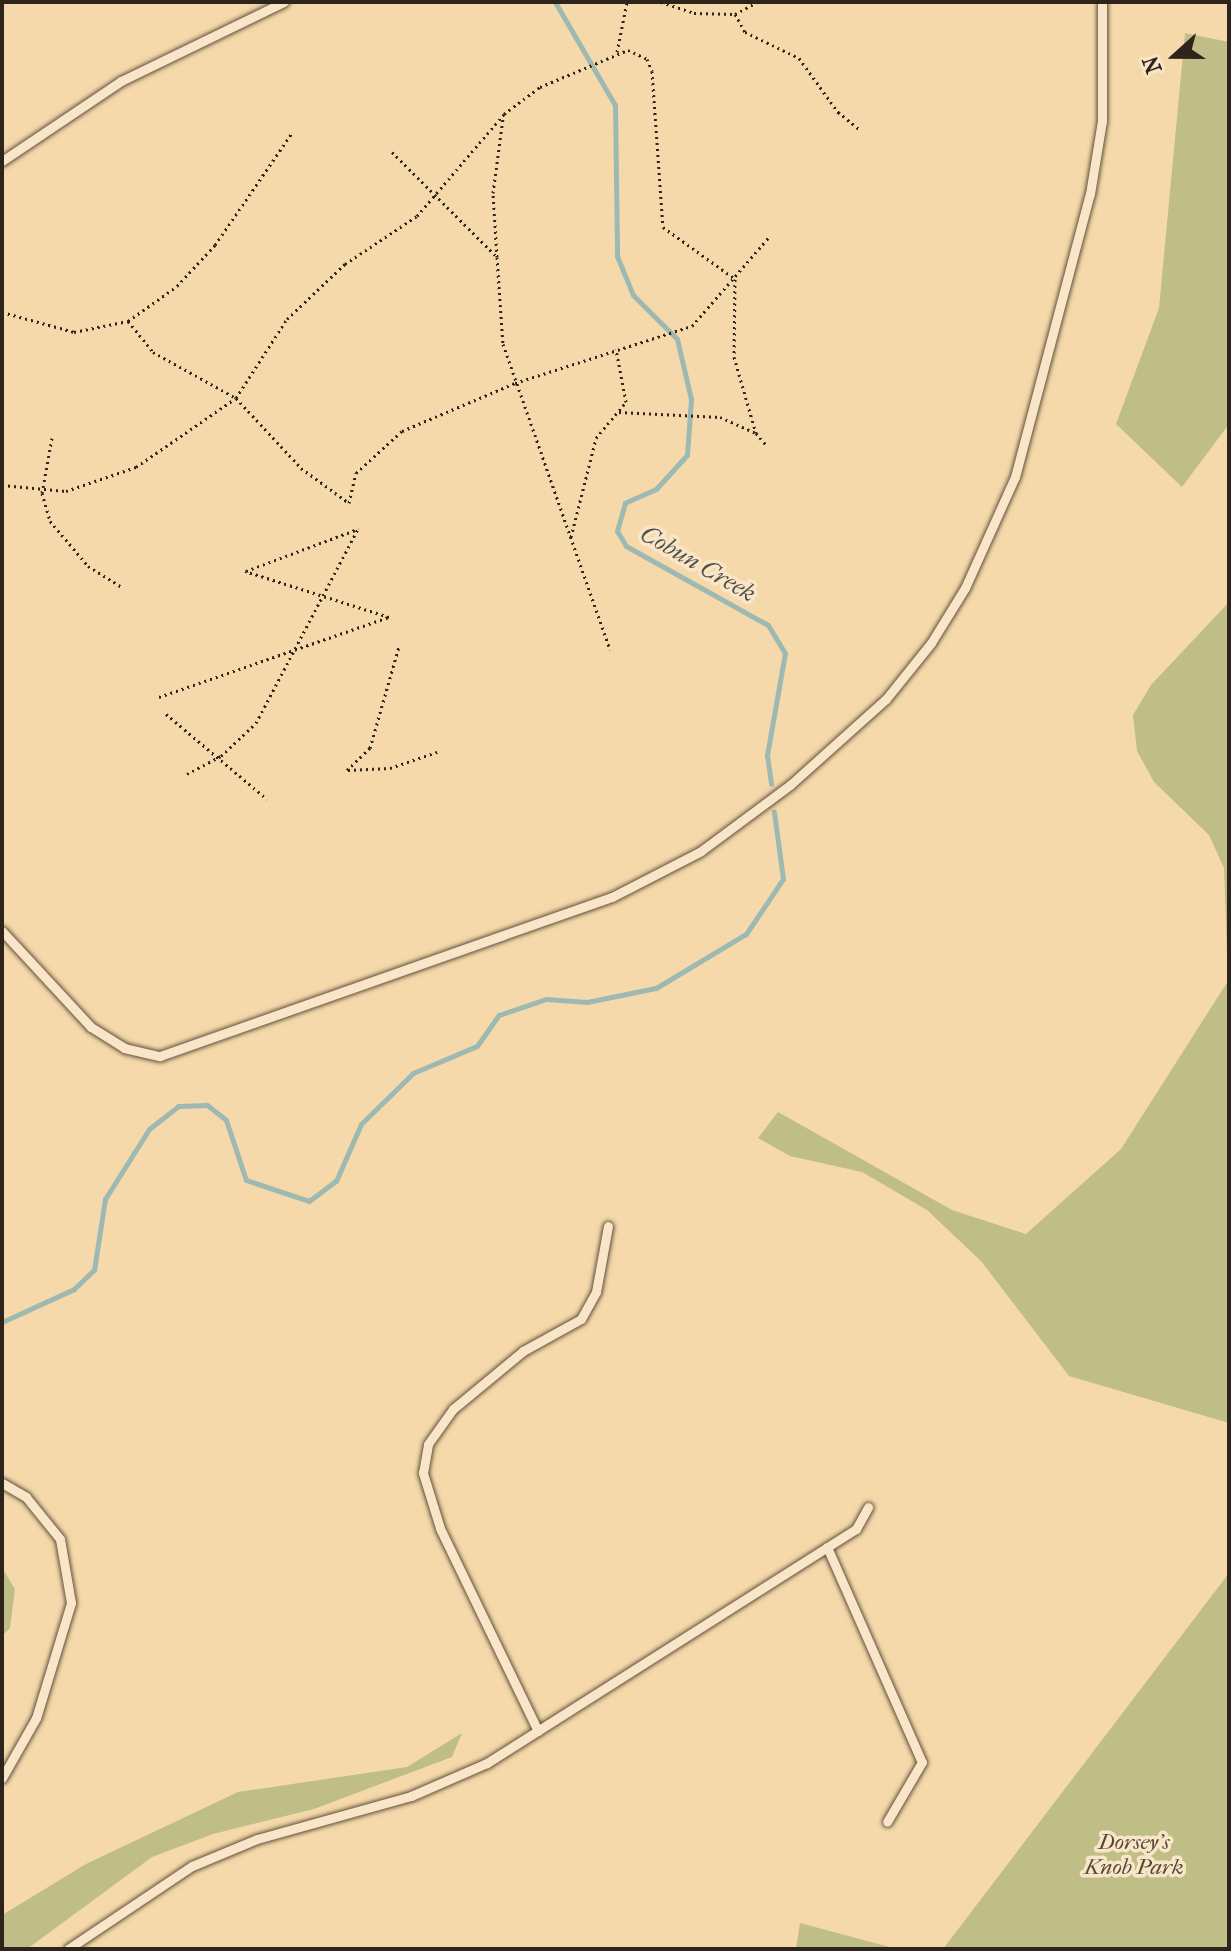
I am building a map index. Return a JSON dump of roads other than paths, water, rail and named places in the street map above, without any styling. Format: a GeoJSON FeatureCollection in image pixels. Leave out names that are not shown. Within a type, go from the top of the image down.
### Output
{"type":"FeatureCollection","features":[{"type":"Feature","properties":{"kind":"lane"},"geometry":{"type":"LineString","coordinates":[[2,161],[121,81],[284,2]]}},
{"type":"Feature","properties":{"kind":"lane"},"geometry":{"type":"LineString","coordinates":[[2,931],[91,1027],[124,1048],[160,1056],[191,1050],[662,874],[826,755],[886,699],[931,643],[965,588],[1015,477],[1090,194],[1102,121],[1102,2]]}},
{"type":"Feature","properties":{"kind":"lane"},"geometry":{"type":"LineString","coordinates":[[538,1731],[440,1528],[423,1473],[428,1444],[453,1409],[523,1351],[581,1319],[596,1292],[608,1226]]}},
{"type":"Feature","properties":{"kind":"lane"},"geometry":{"type":"LineString","coordinates":[[2,1483],[26,1497],[60,1539],[71,1603],[36,1718],[2,1778]]}},
{"type":"Feature","properties":{"kind":"lane"},"geometry":{"type":"LineString","coordinates":[[68,1949],[192,1866],[257,1839],[425,1791],[538,1731],[856,1529],[868,1507]]}},
{"type":"Feature","properties":{"kind":"lane"},"geometry":{"type":"LineString","coordinates":[[827,1547],[922,1762],[887,1822]]}},
{"type":"Feature","properties":{"kind":"waterway","name":"Cobun Creek"},"geometry":{"type":"LineString","coordinates":[[555,2],[615,105],[617,256],[633,295],[677,339],[691,399],[687,455],[656,489],[625,503],[617,531],[626,546],[768,625],[785,653],[767,755],[771,784]]}},
{"type":"Feature","properties":{"kind":"waterway","name":"Cobun Creek"},"geometry":{"type":"LineString","coordinates":[[2,1322],[74,1289],[94,1270],[105,1199],[149,1129],[178,1106],[207,1105],[226,1120],[246,1180],[309,1201],[336,1181],[361,1124],[413,1073],[477,1046],[499,1015],[546,999],[587,1002],[656,988],[746,934],[783,879],[774,812]]}},
{"type":"Feature","properties":{"kind":"park label","name":"Dorsey's Knob Park"},"geometry":{"type":"Point","coordinates":[1134,1854]}}]}
